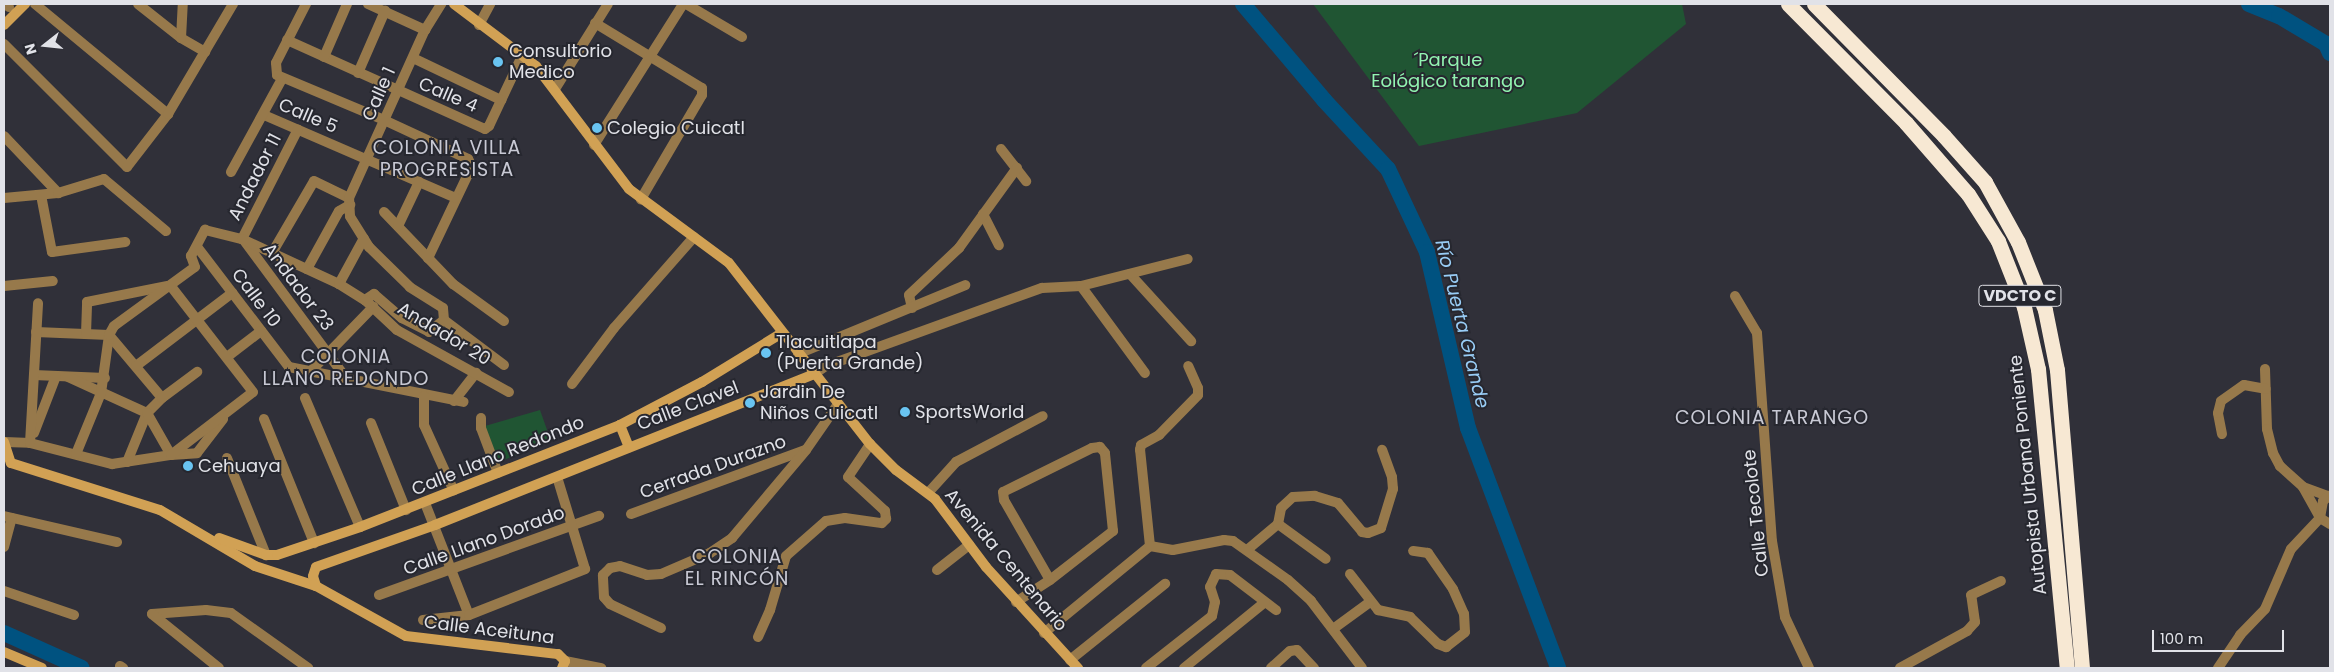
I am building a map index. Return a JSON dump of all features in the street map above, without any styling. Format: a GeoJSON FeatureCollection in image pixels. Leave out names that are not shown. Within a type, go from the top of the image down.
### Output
{"type":"FeatureCollection","features":[{"type":"Feature","properties":{"kind":"highway","name":"Autopista Urbana Poniente"},"geometry":{"type":"LineString","coordinates":[[1788,4],[1906,123],[1968,194],[1998,241],[2024,307],[2038,368],[2066,668]]}},
{"type":"Feature","properties":{"kind":"highway","name":"Autopista Urbana Poniente"},"geometry":{"type":"LineString","coordinates":[[1814,4],[1944,136],[1984,182],[2018,242],[2045,310],[2057,370],[2077,620]]}},
{"type":"Feature","properties":{"kind":"highway","name":"VDCTO C"},"geometry":{"type":"LineString","coordinates":[[2077,620],[2082,668]]}},
{"type":"Feature","properties":{"kind":"highway"},"geometry":{"type":"LineString","coordinates":[[2077,620],[2087,668]]}},
{"type":"Feature","properties":{"kind":"street"},"geometry":{"type":"LineString","coordinates":[[4,25],[25,4]]}},
{"type":"Feature","properties":{"kind":"street"},"geometry":{"type":"LineString","coordinates":[[35,4],[168,114]]}},
{"type":"Feature","properties":{"kind":"street"},"geometry":{"type":"LineString","coordinates":[[138,4],[181,38],[205,52]]}},
{"type":"Feature","properties":{"kind":"street"},"geometry":{"type":"LineString","coordinates":[[181,38],[183,4]]}},
{"type":"Feature","properties":{"kind":"street"},"geometry":{"type":"LineString","coordinates":[[4,44],[122,165],[130,166],[168,114],[233,4]]}},
{"type":"Feature","properties":{"kind":"street"},"geometry":{"type":"LineString","coordinates":[[306,4],[287,40],[275,71],[282,79],[384,120],[468,159],[470,163],[428,258]]}},
{"type":"Feature","properties":{"kind":"street"},"geometry":{"type":"LineString","coordinates":[[324,58],[348,4]]}},
{"type":"Feature","properties":{"kind":"street"},"geometry":{"type":"LineString","coordinates":[[368,4],[425,30]]}},
{"type":"Feature","properties":{"kind":"street","name":"Calle 1"},"geometry":{"type":"LineString","coordinates":[[307,269],[339,212],[350,202],[384,120],[425,30],[441,4]]}},
{"type":"Feature","properties":{"kind":"street","name":"Avenida Centenario"},"geometry":{"type":"LineString","coordinates":[[454,4],[479,25],[536,66],[556,90],[621,181],[641,200],[729,263],[870,444],[896,470],[928,493],[1016,602],[1078,668]]}},
{"type":"Feature","properties":{"kind":"street"},"geometry":{"type":"LineString","coordinates":[[479,25],[490,4]]}},
{"type":"Feature","properties":{"kind":"street"},"geometry":{"type":"LineString","coordinates":[[556,90],[608,4]]}},
{"type":"Feature","properties":{"kind":"street"},"geometry":{"type":"LineString","coordinates":[[594,145],[684,4],[742,37]]}},
{"type":"Feature","properties":{"kind":"street"},"geometry":{"type":"LineString","coordinates":[[358,73],[385,11]]}},
{"type":"Feature","properties":{"kind":"street"},"geometry":{"type":"LineString","coordinates":[[596,23],[699,85],[702,95],[641,200]]}},
{"type":"Feature","properties":{"kind":"street","name":"Calle 4"},"geometry":{"type":"LineString","coordinates":[[287,40],[398,91],[488,128],[501,100]]}},
{"type":"Feature","properties":{"kind":"street"},"geometry":{"type":"LineString","coordinates":[[413,58],[501,100],[522,56]]}},
{"type":"Feature","properties":{"kind":"street"},"geometry":{"type":"LineString","coordinates":[[264,115],[282,79]]}},
{"type":"Feature","properties":{"kind":"street","name":"Calle 5"},"geometry":{"type":"LineString","coordinates":[[230,172],[264,115],[456,198]]}},
{"type":"Feature","properties":{"kind":"street","name":"Andador 11"},"geometry":{"type":"LineString","coordinates":[[242,239],[298,129]]}},
{"type":"Feature","properties":{"kind":"street"},"geometry":{"type":"LineString","coordinates":[[4,136],[58,193]]}},
{"type":"Feature","properties":{"kind":"street"},"geometry":{"type":"LineString","coordinates":[[1001,149],[1026,181]]}},
{"type":"Feature","properties":{"kind":"street"},"geometry":{"type":"LineString","coordinates":[[912,308],[909,295],[959,248],[1017,168]]}},
{"type":"Feature","properties":{"kind":"street"},"geometry":{"type":"LineString","coordinates":[[4,198],[58,193],[104,179],[166,231]]}},
{"type":"Feature","properties":{"kind":"street"},"geometry":{"type":"LineString","coordinates":[[272,253],[314,181],[350,202],[350,216],[364,238],[410,287],[443,308],[444,320],[504,365]]}},
{"type":"Feature","properties":{"kind":"street"},"geometry":{"type":"LineString","coordinates":[[398,226],[419,182]]}},
{"type":"Feature","properties":{"kind":"street"},"geometry":{"type":"LineString","coordinates":[[41,195],[52,252],[125,242]]}},
{"type":"Feature","properties":{"kind":"street"},"geometry":{"type":"LineString","coordinates":[[384,212],[453,284],[504,321]]}},
{"type":"Feature","properties":{"kind":"street"},"geometry":{"type":"LineString","coordinates":[[983,214],[999,246]]}},
{"type":"Feature","properties":{"kind":"street","name":"Andador 20"},"geometry":{"type":"LineString","coordinates":[[198,248],[205,230],[242,239],[307,269],[339,284],[369,303],[398,330],[509,392]]}},
{"type":"Feature","properties":{"kind":"street"},"geometry":{"type":"LineString","coordinates":[[572,384],[614,328],[694,237]]}},
{"type":"Feature","properties":{"kind":"street"},"geometry":{"type":"LineString","coordinates":[[339,284],[364,238]]}},
{"type":"Feature","properties":{"kind":"street","name":"Andador 23"},"geometry":{"type":"LineString","coordinates":[[242,239],[346,378]]}},
{"type":"Feature","properties":{"kind":"street"},"geometry":{"type":"LineString","coordinates":[[76,454],[101,393],[105,378],[109,335],[114,326],[195,267],[190,256],[198,248]]}},
{"type":"Feature","properties":{"kind":"street","name":"Calle 10"},"geometry":{"type":"LineString","coordinates":[[198,248],[289,367],[310,372]]}},
{"type":"Feature","properties":{"kind":"street"},"geometry":{"type":"LineString","coordinates":[[814,374],[826,366],[1042,288],[1082,286],[1188,259]]}},
{"type":"Feature","properties":{"kind":"street"},"geometry":{"type":"LineString","coordinates":[[1130,274],[1191,340]]}},
{"type":"Feature","properties":{"kind":"street"},"geometry":{"type":"LineString","coordinates":[[4,286],[53,281]]}},
{"type":"Feature","properties":{"kind":"street"},"geometry":{"type":"LineString","coordinates":[[86,334],[87,302],[170,285]]}},
{"type":"Feature","properties":{"kind":"street"},"geometry":{"type":"LineString","coordinates":[[170,285],[253,392],[171,455],[112,464],[30,443],[4,442],[11,463],[160,510],[212,538],[255,566],[316,586]]}},
{"type":"Feature","properties":{"kind":"street"},"geometry":{"type":"LineString","coordinates":[[798,354],[964,285]]}},
{"type":"Feature","properties":{"kind":"street"},"geometry":{"type":"LineString","coordinates":[[1082,286],[1145,373]]}},
{"type":"Feature","properties":{"kind":"street"},"geometry":{"type":"LineString","coordinates":[[136,366],[232,293]]}},
{"type":"Feature","properties":{"kind":"street"},"geometry":{"type":"LineString","coordinates":[[310,372],[329,355],[374,294],[402,318],[429,332],[444,320]]}},
{"type":"Feature","properties":{"kind":"street","name":"Calle Tecolote"},"geometry":{"type":"LineString","coordinates":[[1734,296],[1757,333],[1772,541],[1786,617],[1809,668]]}},
{"type":"Feature","properties":{"kind":"street"},"geometry":{"type":"LineString","coordinates":[[30,443],[38,302]]}},
{"type":"Feature","properties":{"kind":"street"},"geometry":{"type":"LineString","coordinates":[[227,357],[262,331]]}},
{"type":"Feature","properties":{"kind":"street"},"geometry":{"type":"LineString","coordinates":[[36,332],[109,335],[162,398]]}},
{"type":"Feature","properties":{"kind":"street","name":"Calle Llano Redondo"},"geometry":{"type":"LineString","coordinates":[[212,538],[266,554],[277,554],[360,528],[620,425],[702,382],[782,333]]}},
{"type":"Feature","properties":{"kind":"street"},"geometry":{"type":"LineString","coordinates":[[1150,546],[1141,445],[1159,435],[1198,395],[1198,388],[1188,366]]}},
{"type":"Feature","properties":{"kind":"street"},"geometry":{"type":"LineString","coordinates":[[2265,369],[2267,429],[2273,453],[2280,466],[2303,487],[2320,518],[2330,524]]}},
{"type":"Feature","properties":{"kind":"street"},"geometry":{"type":"LineString","coordinates":[[127,462],[147,413],[162,398],[197,372]]}},
{"type":"Feature","properties":{"kind":"street"},"geometry":{"type":"LineString","coordinates":[[310,372],[346,378],[424,396],[459,401],[476,373]]}},
{"type":"Feature","properties":{"kind":"street","name":"Calle Clavel"},"geometry":{"type":"LineString","coordinates":[[629,447],[814,374]]}},
{"type":"Feature","properties":{"kind":"street"},"geometry":{"type":"LineString","coordinates":[[34,375],[105,378]]}},
{"type":"Feature","properties":{"kind":"street"},"geometry":{"type":"LineString","coordinates":[[30,443],[56,376]]}},
{"type":"Feature","properties":{"kind":"street"},"geometry":{"type":"LineString","coordinates":[[68,377],[147,413],[171,455]]}},
{"type":"Feature","properties":{"kind":"street"},"geometry":{"type":"LineString","coordinates":[[2222,434],[2218,413],[2221,401],[2244,385],[2266,389]]}},
{"type":"Feature","properties":{"kind":"street"},"geometry":{"type":"LineString","coordinates":[[424,396],[424,425],[454,491]]}},
{"type":"Feature","properties":{"kind":"street"},"geometry":{"type":"LineString","coordinates":[[305,398],[360,528]]}},
{"type":"Feature","properties":{"kind":"street"},"geometry":{"type":"LineString","coordinates":[[661,628],[610,604],[604,597],[603,575],[610,568],[620,566],[647,575],[661,574],[710,553],[732,538],[757,511],[806,450],[838,404]]}},
{"type":"Feature","properties":{"kind":"street"},"geometry":{"type":"LineString","coordinates":[[928,493],[956,462],[1043,416]]}},
{"type":"Feature","properties":{"kind":"street"},"geometry":{"type":"LineString","coordinates":[[481,418],[481,428],[498,473]]}},
{"type":"Feature","properties":{"kind":"street"},"geometry":{"type":"LineString","coordinates":[[264,419],[314,543]]}},
{"type":"Feature","properties":{"kind":"street"},"geometry":{"type":"LineString","coordinates":[[371,423],[406,510]]}},
{"type":"Feature","properties":{"kind":"street"},"geometry":{"type":"LineString","coordinates":[[316,586],[313,576],[316,567],[435,525],[629,447],[620,425]]}},
{"type":"Feature","properties":{"kind":"street"},"geometry":{"type":"LineString","coordinates":[[758,637],[770,610],[786,556],[826,521],[845,518],[882,523],[886,519],[885,511],[848,477],[870,444]]}},
{"type":"Feature","properties":{"kind":"street"},"geometry":{"type":"LineString","coordinates":[[1016,602],[1050,580],[1113,531],[1105,453],[1100,448],[1092,448],[1003,492],[1004,500],[1050,580]]}},
{"type":"Feature","properties":{"kind":"street","name":"Cerrada Durazno"},"geometry":{"type":"LineString","coordinates":[[631,514],[806,450]]}},
{"type":"Feature","properties":{"kind":"street"},"geometry":{"type":"LineString","coordinates":[[1247,550],[1278,524],[1286,500],[1293,497],[1315,496],[1338,504],[1362,532],[1376,532],[1381,528],[1392,490],[1392,477],[1382,450]]}},
{"type":"Feature","properties":{"kind":"street"},"geometry":{"type":"LineString","coordinates":[[227,458],[266,554]]}},
{"type":"Feature","properties":{"kind":"street"},"geometry":{"type":"LineString","coordinates":[[423,620],[470,615],[583,571],[586,566],[557,477]]}},
{"type":"Feature","properties":{"kind":"street"},"geometry":{"type":"LineString","coordinates":[[2303,487],[2330,497]]}},
{"type":"Feature","properties":{"kind":"street"},"geometry":{"type":"LineString","coordinates":[[2218,668],[2274,595],[2282,565],[2291,549],[2320,518],[2323,501],[2330,497]]}},
{"type":"Feature","properties":{"kind":"street"},"geometry":{"type":"LineString","coordinates":[[425,502],[470,615]]}},
{"type":"Feature","properties":{"kind":"street","name":"Calle Llano Dorado"},"geometry":{"type":"LineString","coordinates":[[379,595],[454,571],[599,516]]}},
{"type":"Feature","properties":{"kind":"street"},"geometry":{"type":"LineString","coordinates":[[4,547],[8,517],[118,542]]}},
{"type":"Feature","properties":{"kind":"street"},"geometry":{"type":"LineString","coordinates":[[1278,524],[1326,559]]}},
{"type":"Feature","properties":{"kind":"street"},"geometry":{"type":"LineString","coordinates":[[1044,633],[1150,546],[1173,550],[1224,540],[1247,550],[1288,580],[1333,629],[1362,668]]}},
{"type":"Feature","properties":{"kind":"street"},"geometry":{"type":"LineString","coordinates":[[937,570],[969,545]]}},
{"type":"Feature","properties":{"kind":"street"},"geometry":{"type":"LineString","coordinates":[[1350,574],[1370,602],[1388,615],[1410,617],[1441,647],[1457,641],[1466,624],[1460,604],[1428,553],[1413,551]]}},
{"type":"Feature","properties":{"kind":"street"},"geometry":{"type":"LineString","coordinates":[[1146,668],[1212,616],[1215,602],[1210,587],[1216,574],[1226,572],[1276,610]]}},
{"type":"Feature","properties":{"kind":"street"},"geometry":{"type":"LineString","coordinates":[[1900,668],[1967,631],[1975,622],[1971,595],[2001,581]]}},
{"type":"Feature","properties":{"kind":"street"},"geometry":{"type":"LineString","coordinates":[[1070,660],[1165,584]]}},
{"type":"Feature","properties":{"kind":"street","name":"Calle Aceituna"},"geometry":{"type":"LineString","coordinates":[[316,586],[406,636],[558,654],[564,665]]}},
{"type":"Feature","properties":{"kind":"street"},"geometry":{"type":"LineString","coordinates":[[4,591],[74,615]]}},
{"type":"Feature","properties":{"kind":"street"},"geometry":{"type":"LineString","coordinates":[[1184,668],[1265,602]]}},
{"type":"Feature","properties":{"kind":"street"},"geometry":{"type":"LineString","coordinates":[[1333,629],[1370,602]]}},
{"type":"Feature","properties":{"kind":"street"},"geometry":{"type":"LineString","coordinates":[[219,668],[152,614],[206,610],[230,613],[308,668]]}},
{"type":"Feature","properties":{"kind":"street"},"geometry":{"type":"LineString","coordinates":[[1271,668],[1290,651],[1297,650],[1314,668]]}},
{"type":"Feature","properties":{"kind":"street"},"geometry":{"type":"LineString","coordinates":[[4,652],[40,668]]}},
{"type":"Feature","properties":{"kind":"street"},"geometry":{"type":"LineString","coordinates":[[564,665],[601,668]]}},
{"type":"Feature","properties":{"kind":"green space","name":"´Parque Eológico tarango"},"geometry":{"type":"Polygon","coordinates":[[[1313,4],[1682,4],[1686,24],[1577,113],[1419,146],[1313,4]]]}},
{"type":"Feature","properties":{"kind":"green space"},"geometry":{"type":"Polygon","coordinates":[[[540,410],[551,441],[499,462],[485,426],[540,410]]]}},
{"type":"Feature","properties":{"kind":"waterway","name":"Río Puerta Grande"},"geometry":{"type":"LineString","coordinates":[[1243,4],[1324,100],[1388,169],[1427,252],[1468,428],[1558,668]]}},
{"type":"Feature","properties":{"kind":"waterway"},"geometry":{"type":"LineString","coordinates":[[2249,4],[2279,16],[2326,44],[2330,53]]}},
{"type":"Feature","properties":{"kind":"waterway"},"geometry":{"type":"LineString","coordinates":[[4,633],[82,668]]}},
{"type":"Feature","properties":{"kind":"place","name":"Consultorio Medico"},"geometry":{"type":"Point","coordinates":[498,62]}},
{"type":"Feature","properties":{"kind":"place","name":"Colegio Cuicatl"},"geometry":{"type":"Point","coordinates":[597,128]}},
{"type":"Feature","properties":{"kind":"place","name":"Tlacuitlapa (Puerta Grande)"},"geometry":{"type":"Point","coordinates":[766,353]}},
{"type":"Feature","properties":{"kind":"place","name":"Jardin De Niños Cuicatl"},"geometry":{"type":"Point","coordinates":[750,403]}},
{"type":"Feature","properties":{"kind":"place","name":"SportsWorld"},"geometry":{"type":"Point","coordinates":[905,412]}},
{"type":"Feature","properties":{"kind":"place","name":"Cehuaya"},"geometry":{"type":"Point","coordinates":[188,466]}},
{"type":"Feature","properties":{"kind":"district","name":"COLONIA VILLA PROGRESISTA"},"geometry":{"type":"Point","coordinates":[447,159]}},
{"type":"Feature","properties":{"kind":"district","name":"COLONIA LLANO REDONDO"},"geometry":{"type":"Point","coordinates":[346,368]}},
{"type":"Feature","properties":{"kind":"district","name":"COLONIA TARANGO"},"geometry":{"type":"Point","coordinates":[1772,418]}},
{"type":"Feature","properties":{"kind":"district","name":"COLONIA EL RINCÓN"},"geometry":{"type":"Point","coordinates":[737,568]}}]}
